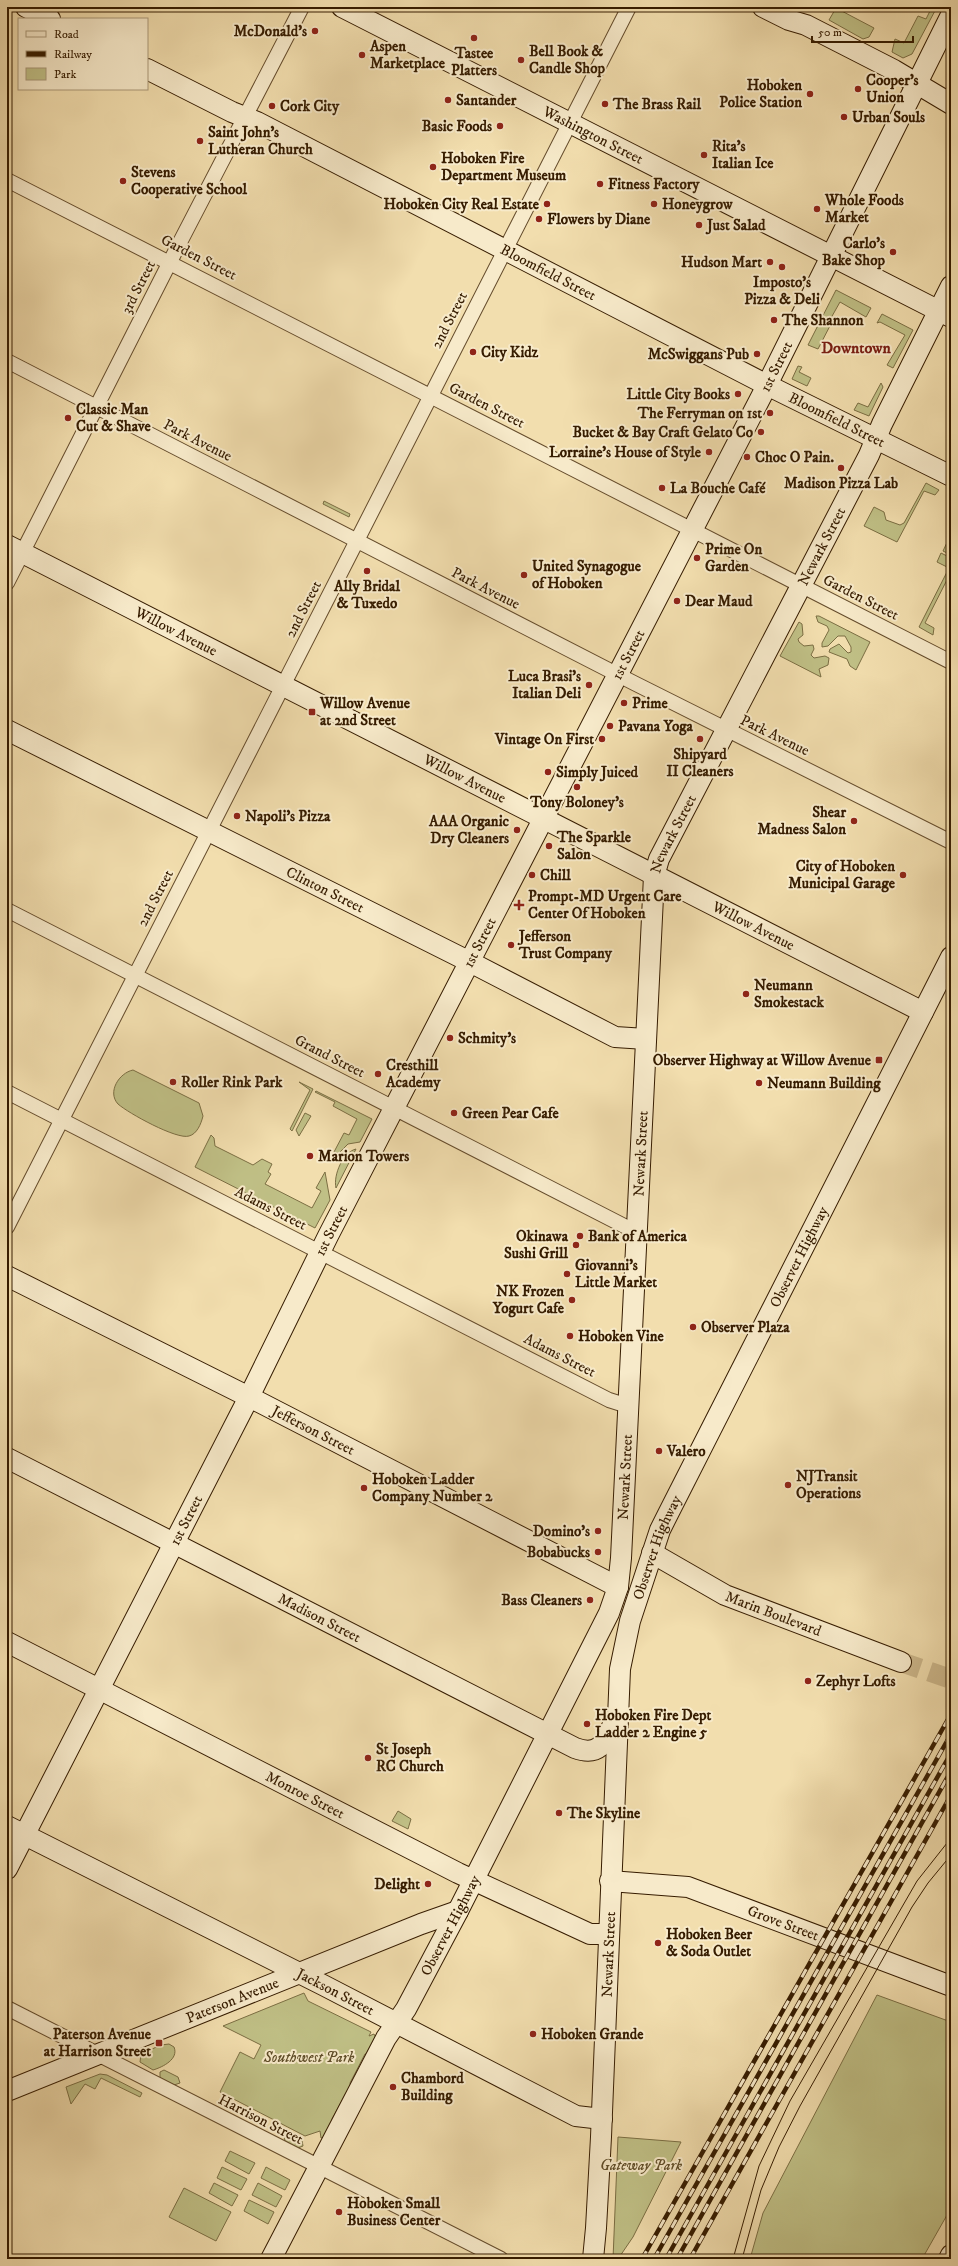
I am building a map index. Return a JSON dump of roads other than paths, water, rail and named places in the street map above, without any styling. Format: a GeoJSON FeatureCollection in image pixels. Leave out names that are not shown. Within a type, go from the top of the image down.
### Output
{"type":"FeatureCollection","features":[{"type":"Feature","properties":{"kind":"street"},"geometry":{"type":"LineString","coordinates":[[26,7],[48,18]]}},
{"type":"Feature","properties":{"kind":"street","name":"3rd Street"},"geometry":{"type":"LineString","coordinates":[[7,583],[15,549],[97,407],[302,7]]}},
{"type":"Feature","properties":{"kind":"street","name":"Washington Street"},"geometry":{"type":"LineString","coordinates":[[342,7],[945,314]]}},
{"type":"Feature","properties":{"kind":"street","name":"2nd Street"},"geometry":{"type":"LineString","coordinates":[[7,1226],[208,830],[284,686],[356,539],[629,7]]}},
{"type":"Feature","properties":{"kind":"street"},"geometry":{"type":"LineString","coordinates":[[763,7],[789,20],[806,25],[894,70],[951,104]]}},
{"type":"Feature","properties":{"kind":"street","name":"1st Street"},"geometry":{"type":"LineString","coordinates":[[7,1869],[249,1397],[320,1253],[767,385],[832,257],[951,15]]}},
{"type":"Feature","properties":{"kind":"street","name":"Bloomfield Street"},"geometry":{"type":"LineString","coordinates":[[148,69],[245,117],[504,249],[767,385],[951,476]]}},
{"type":"Feature","properties":{"kind":"street","name":"Garden Street"},"geometry":{"type":"LineString","coordinates":[[7,180],[951,662]]}},
{"type":"Feature","properties":{"kind":"street","name":"Newark Street"},"geometry":{"type":"LineString","coordinates":[[618,1587],[638,1233],[654,876],[659,859],[725,729],[876,438],[945,314],[951,286]]}},
{"type":"Feature","properties":{"kind":"street","name":"Park Avenue"},"geometry":{"type":"LineString","coordinates":[[7,361],[356,539],[617,675],[951,842]]}},
{"type":"Feature","properties":{"kind":"street","name":"Willow Avenue"},"geometry":{"type":"LineString","coordinates":[[15,549],[923,1012]]}},
{"type":"Feature","properties":{"kind":"street","name":"Clinton Street"},"geometry":{"type":"LineString","coordinates":[[7,730],[470,962],[615,1037],[646,1039]]}},
{"type":"Feature","properties":{"kind":"street","name":"Grand Street"},"geometry":{"type":"LineString","coordinates":[[7,910],[638,1233]]}},
{"type":"Feature","properties":{"kind":"street","name":"Observer Highway"},"geometry":{"type":"LineString","coordinates":[[623,1650],[630,1621],[652,1553],[667,1516],[951,957]]}},
{"type":"Feature","properties":{"kind":"street","name":"Adams Street"},"geometry":{"type":"LineString","coordinates":[[7,1092],[609,1400],[628,1406]]}},
{"type":"Feature","properties":{"kind":"street","name":"Jefferson Street"},"geometry":{"type":"LineString","coordinates":[[7,1276],[249,1397],[618,1587]]}},
{"type":"Feature","properties":{"kind":"street","name":"Madison Street"},"geometry":{"type":"LineString","coordinates":[[7,1458],[575,1748],[592,1752],[603,1743],[618,1714]]}},
{"type":"Feature","properties":{"kind":"street","name":"Marin Boulevard"},"geometry":{"type":"LineString","coordinates":[[652,1553],[726,1595],[901,1662]]}},
{"type":"Feature","properties":{"kind":"street","name":"Observer Highway"},"geometry":{"type":"LineString","coordinates":[[271,2259],[396,2023],[406,2009],[458,1911],[472,1880],[610,1613],[618,1587]]}},
{"type":"Feature","properties":{"kind":"street","name":"Monroe Street"},"geometry":{"type":"LineString","coordinates":[[7,1642],[472,1880],[590,1934],[609,1934]]}},
{"type":"Feature","properties":{"kind":"street","name":"Newark Street"},"geometry":{"type":"LineString","coordinates":[[593,2259],[602,2119],[618,1694],[623,1650]]}},
{"type":"Feature","properties":{"kind":"street","name":"Jackson Street"},"geometry":{"type":"LineString","coordinates":[[7,1826],[576,2116],[602,2119]]}},
{"type":"Feature","properties":{"kind":"street","name":"Grove Street"},"geometry":{"type":"LineString","coordinates":[[610,1881],[688,1887],[951,1986]]}},
{"type":"Feature","properties":{"kind":"street","name":"Paterson Avenue"},"geometry":{"type":"LineString","coordinates":[[7,2091],[421,1924],[458,1911]]}},
{"type":"Feature","properties":{"kind":"street","name":"Harrison Street"},"geometry":{"type":"LineString","coordinates":[[7,2008],[319,2168],[501,2259]]}},
{"type":"Feature","properties":{"kind":"street"},"geometry":{"type":"LineString","coordinates":[[949,2259],[951,2255]]}},
{"type":"Feature","properties":{"kind":"tunnel"},"geometry":{"type":"LineString","coordinates":[[901,1662],[951,1679]]}},
{"type":"Feature","properties":{"kind":"tram line"},"geometry":{"type":"LineString","coordinates":[[733,2259],[759,2166],[790,2101],[917,1881],[951,1838]]}},
{"type":"Feature","properties":{"kind":"tram line"},"geometry":{"type":"LineString","coordinates":[[742,2259],[761,2190],[779,2147],[800,2106],[912,1907],[928,1883],[951,1855]]}},
{"type":"Feature","properties":{"kind":"railway"},"geometry":{"type":"LineString","coordinates":[[642,2259],[951,1714]]}},
{"type":"Feature","properties":{"kind":"railway"},"geometry":{"type":"LineString","coordinates":[[654,2259],[951,1734]]}},
{"type":"Feature","properties":{"kind":"railway"},"geometry":{"type":"LineString","coordinates":[[666,2259],[951,1753]]}},
{"type":"Feature","properties":{"kind":"railway"},"geometry":{"type":"LineString","coordinates":[[677,2259],[951,1771]]}},
{"type":"Feature","properties":{"kind":"railway"},"geometry":{"type":"LineString","coordinates":[[690,2259],[951,1795]]}},
{"type":"Feature","properties":{"kind":"place","name":"McDonald's"},"geometry":{"type":"Point","coordinates":[315,31]}},
{"type":"Feature","properties":{"kind":"place","name":"Tastee Platters"},"geometry":{"type":"Point","coordinates":[474,38]}},
{"type":"Feature","properties":{"kind":"place","name":"Aspen Marketplace"},"geometry":{"type":"Point","coordinates":[362,55]}},
{"type":"Feature","properties":{"kind":"place","name":"Bell Book & Candle Shop"},"geometry":{"type":"Point","coordinates":[521,60]}},
{"type":"Feature","properties":{"kind":"place","name":"Cooper's Union"},"geometry":{"type":"Point","coordinates":[858,89]}},
{"type":"Feature","properties":{"kind":"place","name":"Hoboken Police Station"},"geometry":{"type":"Point","coordinates":[810,94]}},
{"type":"Feature","properties":{"kind":"place","name":"Santander"},"geometry":{"type":"Point","coordinates":[448,100]}},
{"type":"Feature","properties":{"kind":"place","name":"The Brass Rail"},"geometry":{"type":"Point","coordinates":[605,104]}},
{"type":"Feature","properties":{"kind":"place","name":"Cork City"},"geometry":{"type":"Point","coordinates":[272,106]}},
{"type":"Feature","properties":{"kind":"place","name":"Urban Souls"},"geometry":{"type":"Point","coordinates":[844,117]}},
{"type":"Feature","properties":{"kind":"place","name":"Basic Foods"},"geometry":{"type":"Point","coordinates":[500,126]}},
{"type":"Feature","properties":{"kind":"place","name":"Saint John's Lutheran Church"},"geometry":{"type":"Point","coordinates":[200,141]}},
{"type":"Feature","properties":{"kind":"place","name":"Rita's Italian Ice"},"geometry":{"type":"Point","coordinates":[704,155]}},
{"type":"Feature","properties":{"kind":"place","name":"Hoboken Fire Department Museum"},"geometry":{"type":"Point","coordinates":[433,167]}},
{"type":"Feature","properties":{"kind":"place","name":"Stevens Cooperative School"},"geometry":{"type":"Point","coordinates":[123,181]}},
{"type":"Feature","properties":{"kind":"place","name":"Fitness Factory"},"geometry":{"type":"Point","coordinates":[600,184]}},
{"type":"Feature","properties":{"kind":"place","name":"Hoboken City Real Estate"},"geometry":{"type":"Point","coordinates":[547,204]}},
{"type":"Feature","properties":{"kind":"place","name":"Honeygrow"},"geometry":{"type":"Point","coordinates":[654,204]}},
{"type":"Feature","properties":{"kind":"place","name":"Whole Foods Market"},"geometry":{"type":"Point","coordinates":[817,209]}},
{"type":"Feature","properties":{"kind":"place","name":"Flowers by Diane"},"geometry":{"type":"Point","coordinates":[539,219]}},
{"type":"Feature","properties":{"kind":"place","name":"Just Salad"},"geometry":{"type":"Point","coordinates":[699,225]}},
{"type":"Feature","properties":{"kind":"place","name":"Carlo's Bake Shop"},"geometry":{"type":"Point","coordinates":[893,252]}},
{"type":"Feature","properties":{"kind":"place","name":"Hudson Mart"},"geometry":{"type":"Point","coordinates":[770,262]}},
{"type":"Feature","properties":{"kind":"place","name":"Imposto’s Pizza & Deli"},"geometry":{"type":"Point","coordinates":[782,267]}},
{"type":"Feature","properties":{"kind":"place","name":"The Shannon"},"geometry":{"type":"Point","coordinates":[774,320]}},
{"type":"Feature","properties":{"kind":"place","name":"City Kidz"},"geometry":{"type":"Point","coordinates":[473,352]}},
{"type":"Feature","properties":{"kind":"place","name":"McSwiggans Pub"},"geometry":{"type":"Point","coordinates":[757,354]}},
{"type":"Feature","properties":{"kind":"place","name":"Little City Books"},"geometry":{"type":"Point","coordinates":[738,394]}},
{"type":"Feature","properties":{"kind":"place","name":"The Ferryman on 1st"},"geometry":{"type":"Point","coordinates":[770,413]}},
{"type":"Feature","properties":{"kind":"place","name":"Classic Man Cut & Shave"},"geometry":{"type":"Point","coordinates":[68,418]}},
{"type":"Feature","properties":{"kind":"place","name":"Bucket & Bay Craft Gelato Co"},"geometry":{"type":"Point","coordinates":[761,432]}},
{"type":"Feature","properties":{"kind":"place","name":"Lorraine's House of Style"},"geometry":{"type":"Point","coordinates":[709,452]}},
{"type":"Feature","properties":{"kind":"place","name":"Choc O Pain."},"geometry":{"type":"Point","coordinates":[747,457]}},
{"type":"Feature","properties":{"kind":"place","name":"Madison Pizza Lab"},"geometry":{"type":"Point","coordinates":[841,468]}},
{"type":"Feature","properties":{"kind":"place","name":"La Bouche Café"},"geometry":{"type":"Point","coordinates":[662,488]}},
{"type":"Feature","properties":{"kind":"place","name":"Prime On Garden"},"geometry":{"type":"Point","coordinates":[697,558]}},
{"type":"Feature","properties":{"kind":"place","name":"Ally Bridal & Tuxedo"},"geometry":{"type":"Point","coordinates":[367,571]}},
{"type":"Feature","properties":{"kind":"place","name":"United Synagogue of Hoboken"},"geometry":{"type":"Point","coordinates":[524,575]}},
{"type":"Feature","properties":{"kind":"place","name":"Dear Maud"},"geometry":{"type":"Point","coordinates":[677,601]}},
{"type":"Feature","properties":{"kind":"place","name":"Luca Brasi's Italian Deli"},"geometry":{"type":"Point","coordinates":[589,685]}},
{"type":"Feature","properties":{"kind":"place","name":"Prime"},"geometry":{"type":"Point","coordinates":[624,703]}},
{"type":"Feature","properties":{"kind":"place","name":"Willow Avenue at 2nd Street"},"geometry":{"type":"Point","coordinates":[312,712]}},
{"type":"Feature","properties":{"kind":"place","name":"Pavana Yoga"},"geometry":{"type":"Point","coordinates":[610,726]}},
{"type":"Feature","properties":{"kind":"place","name":"Vintage On First"},"geometry":{"type":"Point","coordinates":[602,739]}},
{"type":"Feature","properties":{"kind":"place","name":"Shipyard II Cleaners"},"geometry":{"type":"Point","coordinates":[700,739]}},
{"type":"Feature","properties":{"kind":"place","name":"Simply Juiced"},"geometry":{"type":"Point","coordinates":[548,772]}},
{"type":"Feature","properties":{"kind":"place","name":"Tony Boloney's"},"geometry":{"type":"Point","coordinates":[577,787]}},
{"type":"Feature","properties":{"kind":"place","name":"Napoli’s Pizza"},"geometry":{"type":"Point","coordinates":[237,816]}},
{"type":"Feature","properties":{"kind":"place","name":"Shear Madness Salon"},"geometry":{"type":"Point","coordinates":[854,821]}},
{"type":"Feature","properties":{"kind":"place","name":"AAA Organic Dry Cleaners"},"geometry":{"type":"Point","coordinates":[517,830]}},
{"type":"Feature","properties":{"kind":"place","name":"The Sparkle Salon"},"geometry":{"type":"Point","coordinates":[549,846]}},
{"type":"Feature","properties":{"kind":"place","name":"Chill"},"geometry":{"type":"Point","coordinates":[532,875]}},
{"type":"Feature","properties":{"kind":"place","name":"City of Hoboken Municipal Garage"},"geometry":{"type":"Point","coordinates":[903,875]}},
{"type":"Feature","properties":{"kind":"place","name":"Prompt-MD Urgent Care Center Of Hoboken"},"geometry":{"type":"Point","coordinates":[519,905]}},
{"type":"Feature","properties":{"kind":"place","name":"Jefferson Trust Company"},"geometry":{"type":"Point","coordinates":[511,945]}},
{"type":"Feature","properties":{"kind":"place","name":"Neumann Smokestack"},"geometry":{"type":"Point","coordinates":[746,994]}},
{"type":"Feature","properties":{"kind":"place","name":"Schmity's"},"geometry":{"type":"Point","coordinates":[450,1038]}},
{"type":"Feature","properties":{"kind":"place","name":"Observer Highway at Willow Avenue"},"geometry":{"type":"Point","coordinates":[879,1060]}},
{"type":"Feature","properties":{"kind":"place","name":"Cresthill Academy"},"geometry":{"type":"Point","coordinates":[378,1074]}},
{"type":"Feature","properties":{"kind":"place","name":"Roller Rink Park"},"geometry":{"type":"Point","coordinates":[173,1082]}},
{"type":"Feature","properties":{"kind":"place","name":"Neumann Building"},"geometry":{"type":"Point","coordinates":[759,1083]}},
{"type":"Feature","properties":{"kind":"place","name":"Green Pear Cafe"},"geometry":{"type":"Point","coordinates":[454,1113]}},
{"type":"Feature","properties":{"kind":"place","name":"Marion Towers"},"geometry":{"type":"Point","coordinates":[310,1156]}},
{"type":"Feature","properties":{"kind":"place","name":"Bank of America"},"geometry":{"type":"Point","coordinates":[580,1236]}},
{"type":"Feature","properties":{"kind":"place","name":"Okinawa Sushi Grill"},"geometry":{"type":"Point","coordinates":[576,1245]}},
{"type":"Feature","properties":{"kind":"place","name":"Giovanni's Little Market"},"geometry":{"type":"Point","coordinates":[567,1274]}},
{"type":"Feature","properties":{"kind":"place","name":"NK Frozen Yogurt Cafe"},"geometry":{"type":"Point","coordinates":[572,1300]}},
{"type":"Feature","properties":{"kind":"place","name":"Observer Plaza"},"geometry":{"type":"Point","coordinates":[693,1327]}},
{"type":"Feature","properties":{"kind":"place","name":"Hoboken Vine"},"geometry":{"type":"Point","coordinates":[570,1336]}},
{"type":"Feature","properties":{"kind":"place","name":"Valero"},"geometry":{"type":"Point","coordinates":[659,1451]}},
{"type":"Feature","properties":{"kind":"place","name":"NJTransit Operations"},"geometry":{"type":"Point","coordinates":[788,1485]}},
{"type":"Feature","properties":{"kind":"place","name":"Hoboken Ladder Company Number 2"},"geometry":{"type":"Point","coordinates":[364,1488]}},
{"type":"Feature","properties":{"kind":"place","name":"Domino's"},"geometry":{"type":"Point","coordinates":[598,1531]}},
{"type":"Feature","properties":{"kind":"place","name":"Bobabucks"},"geometry":{"type":"Point","coordinates":[598,1552]}},
{"type":"Feature","properties":{"kind":"place","name":"Bass Cleaners"},"geometry":{"type":"Point","coordinates":[590,1600]}},
{"type":"Feature","properties":{"kind":"place","name":"Zephyr Lofts"},"geometry":{"type":"Point","coordinates":[808,1681]}},
{"type":"Feature","properties":{"kind":"place","name":"Hoboken Fire Dept Ladder 2 Engine 5"},"geometry":{"type":"Point","coordinates":[587,1724]}},
{"type":"Feature","properties":{"kind":"place","name":"St Joseph RC Church"},"geometry":{"type":"Point","coordinates":[368,1758]}},
{"type":"Feature","properties":{"kind":"place","name":"The Skyline"},"geometry":{"type":"Point","coordinates":[559,1813]}},
{"type":"Feature","properties":{"kind":"place","name":"Delight"},"geometry":{"type":"Point","coordinates":[428,1884]}},
{"type":"Feature","properties":{"kind":"place","name":"Hoboken Beer & Soda Outlet"},"geometry":{"type":"Point","coordinates":[658,1943]}},
{"type":"Feature","properties":{"kind":"place","name":"Hoboken Grande"},"geometry":{"type":"Point","coordinates":[533,2034]}},
{"type":"Feature","properties":{"kind":"place","name":"Paterson Avenue at Harrison Street"},"geometry":{"type":"Point","coordinates":[159,2043]}},
{"type":"Feature","properties":{"kind":"place","name":"Chambord Building"},"geometry":{"type":"Point","coordinates":[393,2087]}},
{"type":"Feature","properties":{"kind":"place","name":"Hoboken Small Business Center"},"geometry":{"type":"Point","coordinates":[339,2212]}},
{"type":"Feature","properties":{"kind":"district","name":"Downtown"},"geometry":{"type":"Point","coordinates":[856,347]}},
{"type":"Feature","properties":{"kind":"park label","name":"Southwest Park"},"geometry":{"type":"Point","coordinates":[309,2057]}},
{"type":"Feature","properties":{"kind":"park label","name":"Gateway Park"},"geometry":{"type":"Point","coordinates":[641,2165]}}]}
